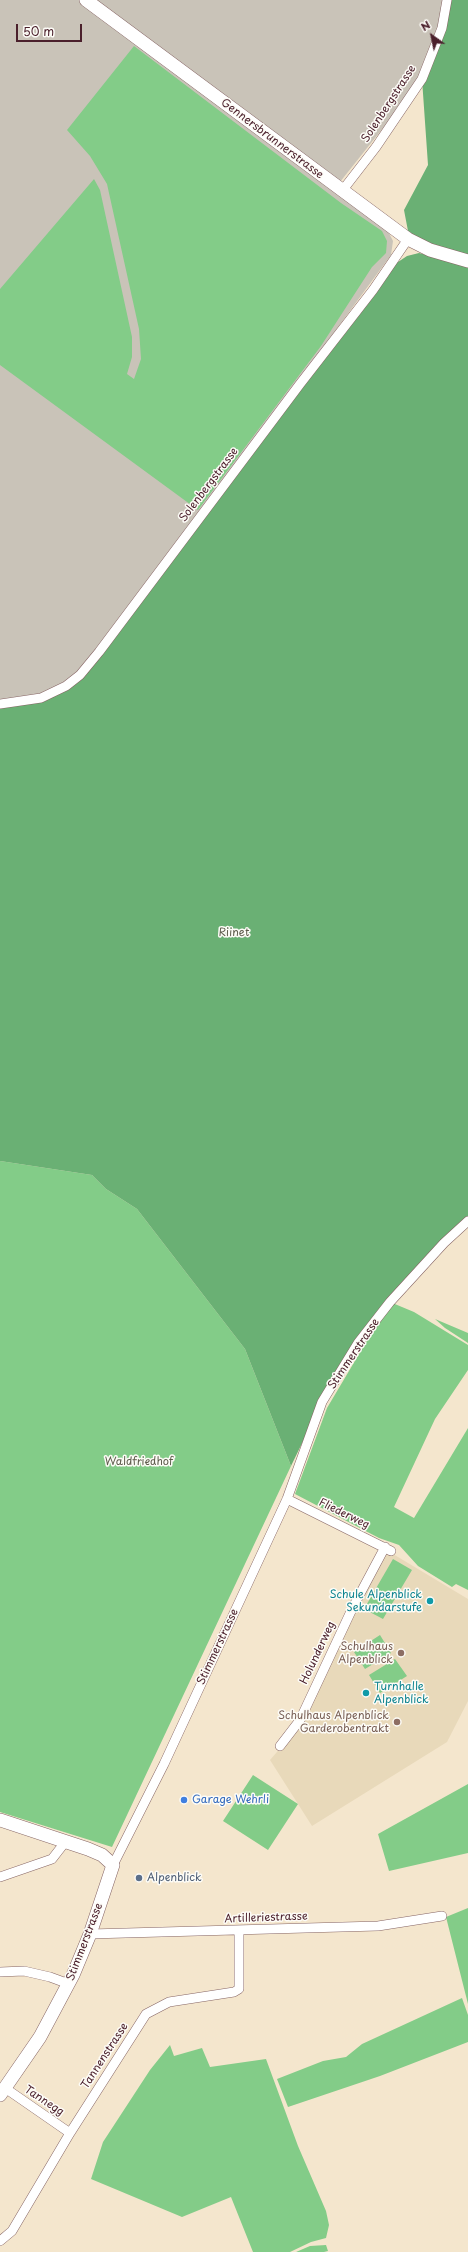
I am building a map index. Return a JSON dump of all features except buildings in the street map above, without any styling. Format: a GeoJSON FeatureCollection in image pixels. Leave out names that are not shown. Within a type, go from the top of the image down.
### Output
{"type":"FeatureCollection","features":[{"type":"Feature","properties":{"kind":"street","name":"Gennersbrunnerstrasse"},"geometry":{"type":"LineString","coordinates":[[86,0],[408,239],[430,250],[468,261]]}},
{"type":"Feature","properties":{"kind":"street","name":"Solenbergstrasse"},"geometry":{"type":"LineString","coordinates":[[342,191],[376,147],[422,79],[442,28],[447,0]]}},
{"type":"Feature","properties":{"kind":"street","name":"Solenbergstrasse"},"geometry":{"type":"LineString","coordinates":[[0,704],[41,698],[66,686],[80,675],[373,290],[408,239]]}},
{"type":"Feature","properties":{"kind":"street","name":"Stimmerstrasse"},"geometry":{"type":"LineString","coordinates":[[2,2092],[44,2030],[69,1984],[90,1934],[113,1865],[164,1764],[287,1499],[322,1402],[358,1343],[390,1302],[444,1243],[468,1221]]}},
{"type":"Feature","properties":{"kind":"street","name":"Fliederweg"},"geometry":{"type":"LineString","coordinates":[[287,1499],[388,1549]]}},
{"type":"Feature","properties":{"kind":"street","name":"Holunderweg"},"geometry":{"type":"LineString","coordinates":[[280,1746],[300,1720],[353,1607],[388,1549]]}},
{"type":"Feature","properties":{"kind":"street"},"geometry":{"type":"LineString","coordinates":[[0,1820],[66,1841],[102,1855],[113,1865]]}},
{"type":"Feature","properties":{"kind":"street"},"geometry":{"type":"LineString","coordinates":[[0,1877],[52,1859],[66,1841]]}},
{"type":"Feature","properties":{"kind":"street","name":"Artilleriestrasse"},"geometry":{"type":"LineString","coordinates":[[90,1934],[378,1926],[442,1916]]}},
{"type":"Feature","properties":{"kind":"street","name":"Tannenstrasse"},"geometry":{"type":"LineString","coordinates":[[0,2241],[12,2231],[70,2133],[146,2014],[169,2002],[234,1992],[239,1989],[239,1931]]}},
{"type":"Feature","properties":{"kind":"street"},"geometry":{"type":"LineString","coordinates":[[0,1972],[24,1971],[50,1977],[69,1984]]}},
{"type":"Feature","properties":{"kind":"street","name":"Tannegg"},"geometry":{"type":"LineString","coordinates":[[2,2092],[70,2133]]}},
{"type":"Feature","properties":{"kind":"shaded area"},"geometry":{"type":"Polygon","coordinates":[[[0,0],[447,0],[422,79],[336,187],[386,227],[393,241],[391,255],[99,652],[53,693],[0,704],[0,0]]]}},
{"type":"Feature","properties":{"kind":"shaded area","name":"Schulhaus Alpenblick"},"geometry":{"type":"Polygon","coordinates":[[[388,1551],[468,1599],[468,1701],[447,1742],[312,1826],[270,1760],[302,1723],[356,1606],[388,1551]]]}},
{"type":"Feature","properties":{"kind":"green space"},"geometry":{"type":"Polygon","coordinates":[[[447,0],[468,0],[468,256],[421,240],[408,231],[404,210],[428,165],[422,79],[447,0]]]}},
{"type":"Feature","properties":{"kind":"green space"},"geometry":{"type":"Polygon","coordinates":[[[134,46],[341,203],[382,231],[387,241],[386,253],[372,267],[321,346],[198,510],[0,365],[0,289],[94,179],[100,190],[132,337],[132,357],[127,374],[134,379],[141,359],[139,329],[107,184],[90,156],[67,130],[134,46]]]}},
{"type":"Feature","properties":{"kind":"green space","name":"Riinet"},"geometry":{"type":"Polygon","coordinates":[[[419,253],[468,266],[468,1221],[390,1302],[322,1402],[291,1466],[245,1349],[137,1209],[106,1189],[92,1175],[0,1161],[0,704],[18,703],[74,681],[394,260],[398,262],[407,256],[419,253]]]}},
{"type":"Feature","properties":{"kind":"green space","name":"Waldfriedhof"},"geometry":{"type":"Polygon","coordinates":[[[0,1161],[92,1175],[106,1189],[137,1209],[245,1349],[291,1466],[112,1847],[0,1812],[0,1161]]]}},
{"type":"Feature","properties":{"kind":"green space"},"geometry":{"type":"Polygon","coordinates":[[[390,1302],[414,1312],[468,1345],[468,1370],[435,1419],[394,1507],[414,1518],[468,1428],[468,1590],[456,1584],[452,1587],[418,1566],[399,1545],[379,1538],[295,1494],[327,1408],[390,1302]]]}},
{"type":"Feature","properties":{"kind":"green space"},"geometry":{"type":"Polygon","coordinates":[[[435,1319],[468,1333],[468,1343],[445,1328],[435,1319]]]}},
{"type":"Feature","properties":{"kind":"green space"},"geometry":{"type":"Polygon","coordinates":[[[393,1559],[412,1570],[383,1619],[364,1609],[393,1559]]]}},
{"type":"Feature","properties":{"kind":"green space"},"geometry":{"type":"Polygon","coordinates":[[[380,1635],[391,1653],[365,1669],[354,1652],[380,1635]]]}},
{"type":"Feature","properties":{"kind":"green space"},"geometry":{"type":"Polygon","coordinates":[[[395,1659],[407,1676],[380,1693],[369,1675],[395,1659]]]}},
{"type":"Feature","properties":{"kind":"green space"},"geometry":{"type":"Polygon","coordinates":[[[253,1775],[298,1804],[268,1850],[223,1821],[253,1775]]]}},
{"type":"Feature","properties":{"kind":"green space"},"geometry":{"type":"Polygon","coordinates":[[[468,1784],[468,1853],[389,1871],[378,1834],[468,1784]]]}},
{"type":"Feature","properties":{"kind":"green space"},"geometry":{"type":"Polygon","coordinates":[[[468,1908],[468,2004],[446,1917],[468,1908]]]}},
{"type":"Feature","properties":{"kind":"green space"},"geometry":{"type":"Polygon","coordinates":[[[462,1998],[468,2015],[468,2042],[380,2076],[288,2107],[277,2079],[323,2061],[346,2057],[362,2044],[462,1998]]]}},
{"type":"Feature","properties":{"kind":"green space"},"geometry":{"type":"Polygon","coordinates":[[[170,2045],[174,2056],[202,2048],[210,2067],[266,2059],[298,2146],[326,2211],[329,2225],[326,2238],[311,2242],[290,2252],[253,2252],[231,2197],[182,2217],[91,2179],[103,2142],[150,2070],[170,2045]]]}},
{"type":"Feature","properties":{"kind":"green space"},"geometry":{"type":"Polygon","coordinates":[[[326,2245],[328,2251],[324,2252],[296,2252],[310,2246],[326,2245]]]}},
{"type":"Feature","properties":{"kind":"place","name":"Schule Alpenblick Sekundarstufe"},"geometry":{"type":"Point","coordinates":[430,1601]}},
{"type":"Feature","properties":{"kind":"place","name":"Schulhaus Alpenblick"},"geometry":{"type":"Point","coordinates":[401,1653]}},
{"type":"Feature","properties":{"kind":"place","name":"Turnhalle Alpenblick"},"geometry":{"type":"Point","coordinates":[366,1693]}},
{"type":"Feature","properties":{"kind":"place","name":"Schulhaus Alpenblick Garderobentrakt"},"geometry":{"type":"Point","coordinates":[397,1722]}},
{"type":"Feature","properties":{"kind":"place","name":"Garage Wehrli"},"geometry":{"type":"Point","coordinates":[184,1800]}},
{"type":"Feature","properties":{"kind":"place","name":"Alpenblick"},"geometry":{"type":"Point","coordinates":[139,1878]}}]}
